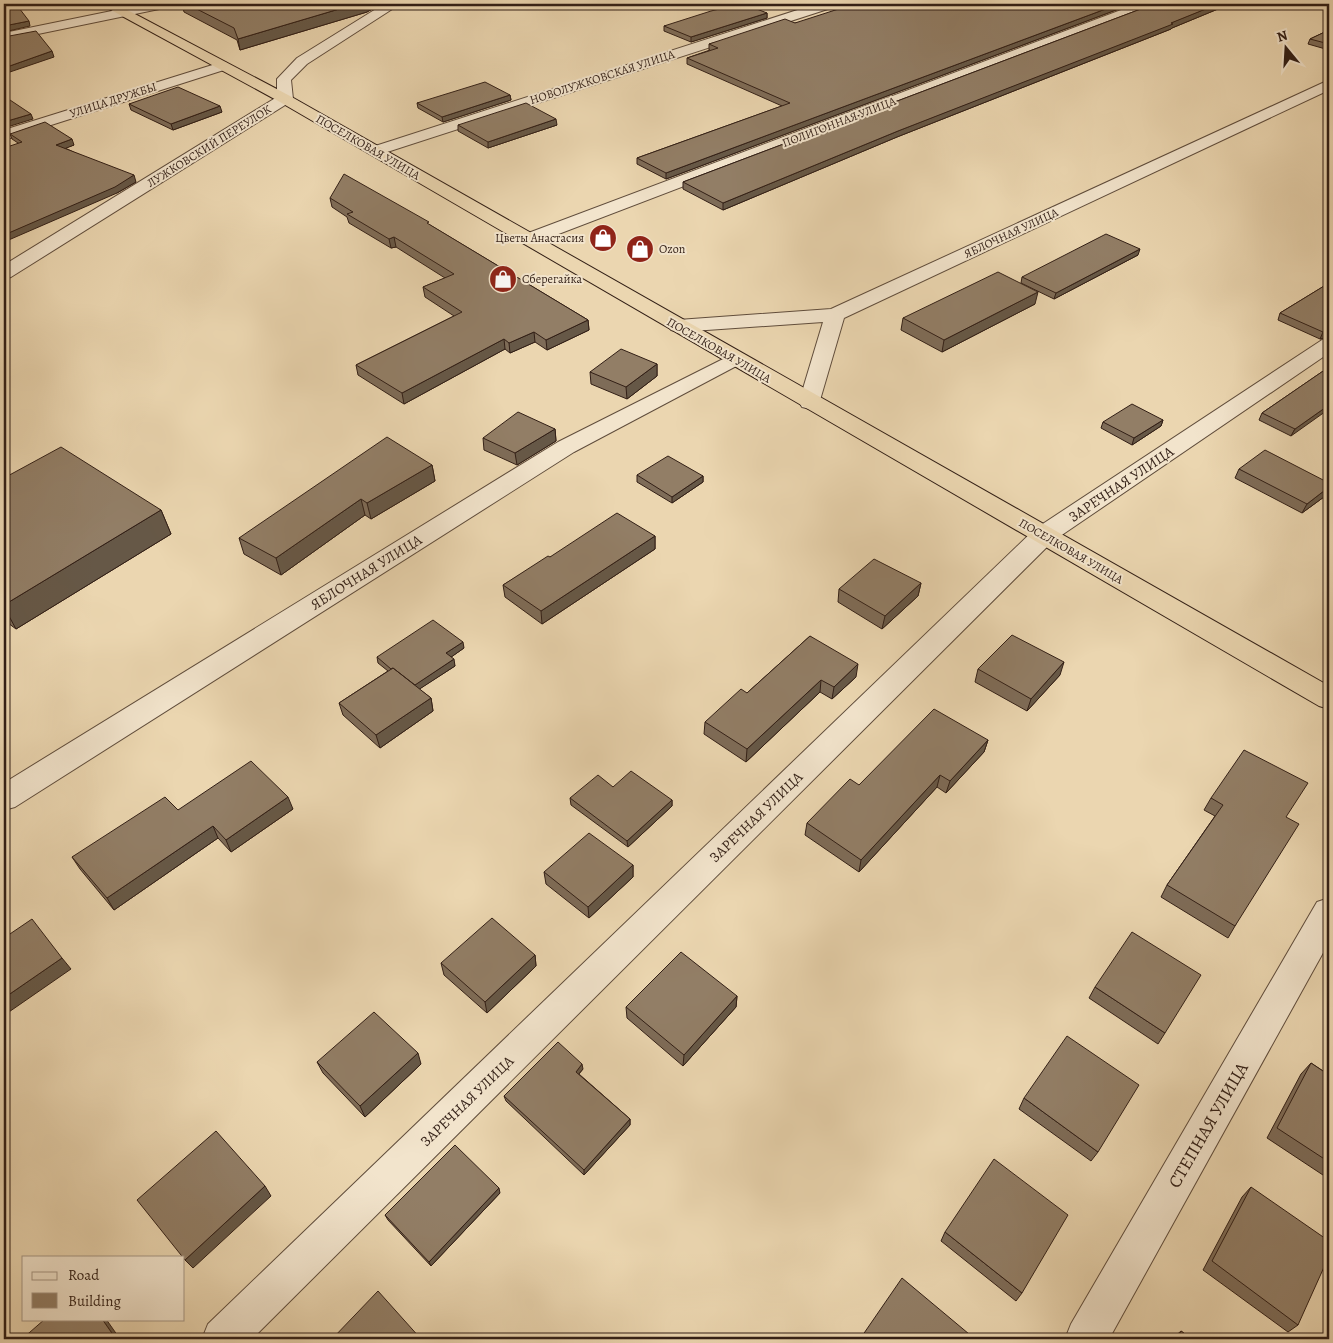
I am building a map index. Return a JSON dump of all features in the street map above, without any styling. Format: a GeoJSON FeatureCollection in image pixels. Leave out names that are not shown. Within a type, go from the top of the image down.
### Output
{"type":"FeatureCollection","features":[{"type":"Feature","properties":{"kind":"highway","name":"ПОСЕЛКОВАЯ УЛИЦА"},"geometry":{"type":"LineString","coordinates":[[114,8],[285,99],[1329,699]]}},
{"type":"Feature","properties":{"kind":"street"},"geometry":{"type":"LineString","coordinates":[[4,37],[114,8],[164,4]]}},
{"type":"Feature","properties":{"kind":"street","name":"ЛУЖКОВСКИЙ ПЕРЕУЛОК"},"geometry":{"type":"LineString","coordinates":[[4,273],[285,99],[284,79],[302,62],[393,4]]}},
{"type":"Feature","properties":{"kind":"street","name":"НОВОЛУЖКОВСКАЯ УЛИЦА"},"geometry":{"type":"LineString","coordinates":[[375,151],[829,4]]}},
{"type":"Feature","properties":{"kind":"street","name":"ПОЛИГОННАЯ УЛИЦА"},"geometry":{"type":"LineString","coordinates":[[529,239],[1148,4]]}},
{"type":"Feature","properties":{"kind":"street","name":"УЛИЦА ДРУЖБЫ"},"geometry":{"type":"LineString","coordinates":[[4,135],[222,66]]}},
{"type":"Feature","properties":{"kind":"street","name":"ЯБЛОЧНАЯ УЛИЦА"},"geometry":{"type":"LineString","coordinates":[[678,326],[835,315],[1325,90]]}},
{"type":"Feature","properties":{"kind":"street"},"geometry":{"type":"LineString","coordinates":[[810,402],[835,315]]}},
{"type":"Feature","properties":{"kind":"street","name":"ЗАРЕЧНАЯ УЛИЦА"},"geometry":{"type":"LineString","coordinates":[[223,1339],[1044,535],[1329,344]]}},
{"type":"Feature","properties":{"kind":"street","name":"ЯБЛОЧНАЯ УЛИЦА"},"geometry":{"type":"LineString","coordinates":[[4,798],[566,447],[735,359]]}},
{"type":"Feature","properties":{"kind":"street","name":"СТЕПНАЯ УЛИЦА"},"geometry":{"type":"LineString","coordinates":[[1086,1339],[1329,912]]}},
{"type":"Feature","properties":{"kind":"building"},"geometry":{"type":"Polygon","coordinates":[[[4,4],[16,4],[29,21],[4,26],[4,4]]]}},
{"type":"Feature","properties":{"kind":"building"},"geometry":{"type":"Polygon","coordinates":[[[187,4],[356,4],[238,39],[234,28],[187,4]]]}},
{"type":"Feature","properties":{"kind":"building"},"geometry":{"type":"Polygon","coordinates":[[[740,4],[767,13],[691,37],[664,26],[711,11],[740,4]]]}},
{"type":"Feature","properties":{"kind":"building"},"geometry":{"type":"Polygon","coordinates":[[[854,4],[1119,4],[666,173],[637,158],[790,103],[687,58],[718,48],[709,44],[785,19],[795,23],[854,4]]]}},
{"type":"Feature","properties":{"kind":"building"},"geometry":{"type":"Polygon","coordinates":[[[1154,4],[1218,4],[1171,23],[1173,24],[898,131],[723,203],[683,182],[1154,4]]]}},
{"type":"Feature","properties":{"kind":"building"},"geometry":{"type":"Polygon","coordinates":[[[1329,30],[1329,44],[1310,39],[1329,30]]]}},
{"type":"Feature","properties":{"kind":"building"},"geometry":{"type":"Polygon","coordinates":[[[36,31],[52,51],[4,68],[4,37],[36,31]]]}},
{"type":"Feature","properties":{"kind":"building"},"geometry":{"type":"Polygon","coordinates":[[[485,82],[510,95],[442,117],[417,103],[485,82]]]}},
{"type":"Feature","properties":{"kind":"building"},"geometry":{"type":"Polygon","coordinates":[[[178,87],[220,106],[171,124],[129,104],[178,87]]]}},
{"type":"Feature","properties":{"kind":"building"},"geometry":{"type":"Polygon","coordinates":[[[4,96],[31,114],[4,122],[4,96]]]}},
{"type":"Feature","properties":{"kind":"building"},"geometry":{"type":"Polygon","coordinates":[[[526,103],[556,119],[488,142],[458,125],[526,103]]]}},
{"type":"Feature","properties":{"kind":"building"},"geometry":{"type":"Polygon","coordinates":[[[45,122],[72,139],[56,145],[134,175],[115,187],[4,235],[4,148],[22,142],[10,134],[45,122]]]}},
{"type":"Feature","properties":{"kind":"building"},"geometry":{"type":"Polygon","coordinates":[[[344,174],[429,222],[427,223],[588,320],[546,340],[534,332],[509,343],[504,339],[402,393],[356,365],[462,312],[423,287],[454,274],[394,237],[389,239],[347,214],[353,212],[330,198],[344,174]]]}},
{"type":"Feature","properties":{"kind":"building"},"geometry":{"type":"Polygon","coordinates":[[[1106,234],[1140,249],[1056,293],[1022,277],[1106,234]]]}},
{"type":"Feature","properties":{"kind":"building"},"geometry":{"type":"Polygon","coordinates":[[[998,272],[1038,292],[944,340],[903,318],[998,272]]]}},
{"type":"Feature","properties":{"kind":"building"},"geometry":{"type":"Polygon","coordinates":[[[1329,283],[1329,331],[1323,332],[1280,313],[1329,283]]]}},
{"type":"Feature","properties":{"kind":"building"},"geometry":{"type":"Polygon","coordinates":[[[621,349],[657,364],[626,387],[590,372],[621,349]]]}},
{"type":"Feature","properties":{"kind":"building"},"geometry":{"type":"Polygon","coordinates":[[[1329,367],[1329,405],[1295,429],[1262,413],[1329,367]]]}},
{"type":"Feature","properties":{"kind":"building"},"geometry":{"type":"Polygon","coordinates":[[[1132,404],[1163,420],[1134,438],[1103,422],[1132,404]]]}},
{"type":"Feature","properties":{"kind":"building"},"geometry":{"type":"Polygon","coordinates":[[[518,412],[555,429],[515,453],[483,438],[518,412]]]}},
{"type":"Feature","properties":{"kind":"building"},"geometry":{"type":"Polygon","coordinates":[[[387,437],[432,465],[367,503],[361,499],[276,558],[239,538],[387,437]]]}},
{"type":"Feature","properties":{"kind":"building"},"geometry":{"type":"Polygon","coordinates":[[[61,447],[161,510],[4,605],[4,478],[61,447]]]}},
{"type":"Feature","properties":{"kind":"building"},"geometry":{"type":"Polygon","coordinates":[[[1265,450],[1329,483],[1329,487],[1307,504],[1239,469],[1265,450]]]}},
{"type":"Feature","properties":{"kind":"building"},"geometry":{"type":"Polygon","coordinates":[[[668,456],[703,476],[672,497],[637,475],[668,456]]]}},
{"type":"Feature","properties":{"kind":"building"},"geometry":{"type":"Polygon","coordinates":[[[617,513],[655,536],[541,611],[503,585],[548,556],[550,557],[617,513]]]}},
{"type":"Feature","properties":{"kind":"building"},"geometry":{"type":"Polygon","coordinates":[[[874,559],[921,583],[885,616],[839,589],[874,559]]]}},
{"type":"Feature","properties":{"kind":"building"},"geometry":{"type":"Polygon","coordinates":[[[433,620],[463,642],[446,653],[454,659],[415,685],[377,657],[433,620]]]}},
{"type":"Feature","properties":{"kind":"building"},"geometry":{"type":"Polygon","coordinates":[[[1012,635],[1064,662],[1031,699],[978,669],[1012,635]]]}},
{"type":"Feature","properties":{"kind":"building"},"geometry":{"type":"Polygon","coordinates":[[[810,636],[858,664],[834,687],[821,680],[747,749],[705,722],[741,689],[747,693],[810,636]]]}},
{"type":"Feature","properties":{"kind":"building"},"geometry":{"type":"Polygon","coordinates":[[[393,668],[431,698],[376,735],[339,703],[393,668]]]}},
{"type":"Feature","properties":{"kind":"building"},"geometry":{"type":"Polygon","coordinates":[[[934,709],[988,740],[950,781],[940,775],[861,860],[807,823],[850,779],[859,785],[934,709]]]}},
{"type":"Feature","properties":{"kind":"building"},"geometry":{"type":"Polygon","coordinates":[[[1244,750],[1308,783],[1286,817],[1299,824],[1235,926],[1167,885],[1223,805],[1211,798],[1244,750]]]}},
{"type":"Feature","properties":{"kind":"building"},"geometry":{"type":"Polygon","coordinates":[[[251,761],[288,797],[226,840],[213,826],[107,898],[72,857],[165,797],[178,810],[251,761]]]}},
{"type":"Feature","properties":{"kind":"building"},"geometry":{"type":"Polygon","coordinates":[[[631,771],[672,800],[627,841],[570,798],[598,775],[613,787],[631,771]]]}},
{"type":"Feature","properties":{"kind":"building"},"geometry":{"type":"Polygon","coordinates":[[[589,833],[633,865],[588,907],[544,872],[589,833]]]}},
{"type":"Feature","properties":{"kind":"building"},"geometry":{"type":"Polygon","coordinates":[[[492,918],[535,955],[485,1002],[441,963],[492,918]]]}},
{"type":"Feature","properties":{"kind":"building"},"geometry":{"type":"Polygon","coordinates":[[[32,919],[62,958],[4,998],[4,938],[32,919]]]}},
{"type":"Feature","properties":{"kind":"building"},"geometry":{"type":"Polygon","coordinates":[[[1132,932],[1201,975],[1165,1033],[1095,987],[1132,932]]]}},
{"type":"Feature","properties":{"kind":"building"},"geometry":{"type":"Polygon","coordinates":[[[681,952],[737,996],[684,1055],[626,1007],[681,952]]]}},
{"type":"Feature","properties":{"kind":"building"},"geometry":{"type":"Polygon","coordinates":[[[374,1012],[418,1053],[360,1106],[317,1062],[374,1012]]]}},
{"type":"Feature","properties":{"kind":"building"},"geometry":{"type":"Polygon","coordinates":[[[1067,1036],[1139,1085],[1098,1152],[1024,1098],[1067,1036]]]}},
{"type":"Feature","properties":{"kind":"building"},"geometry":{"type":"Polygon","coordinates":[[[558,1042],[582,1064],[576,1072],[630,1119],[584,1170],[504,1096],[558,1042]]]}},
{"type":"Feature","properties":{"kind":"building"},"geometry":{"type":"Polygon","coordinates":[[[1311,1063],[1329,1075],[1329,1162],[1277,1128],[1311,1063]]]}},
{"type":"Feature","properties":{"kind":"building"},"geometry":{"type":"Polygon","coordinates":[[[216,1131],[265,1186],[185,1260],[185,1256],[182,1256],[137,1200],[216,1131]]]}},
{"type":"Feature","properties":{"kind":"building"},"geometry":{"type":"Polygon","coordinates":[[[455,1145],[499,1188],[429,1262],[385,1215],[455,1145]]]}},
{"type":"Feature","properties":{"kind":"building"},"geometry":{"type":"Polygon","coordinates":[[[994,1159],[1068,1215],[1022,1293],[945,1232],[994,1159]]]}},
{"type":"Feature","properties":{"kind":"building"},"geometry":{"type":"Polygon","coordinates":[[[1251,1187],[1329,1241],[1329,1256],[1298,1325],[1212,1261],[1251,1187]]]}},
{"type":"Feature","properties":{"kind":"building"},"geometry":{"type":"Polygon","coordinates":[[[902,1278],[975,1339],[860,1339],[902,1278]]]}},
{"type":"Feature","properties":{"kind":"building"},"geometry":{"type":"Polygon","coordinates":[[[378,1291],[421,1339],[332,1339],[378,1291]]]}},
{"type":"Feature","properties":{"kind":"building"},"geometry":{"type":"Polygon","coordinates":[[[44,1320],[103,1320],[116,1339],[22,1339],[44,1320]]]}},
{"type":"Feature","properties":{"kind":"building"},"geometry":{"type":"Polygon","coordinates":[[[1181,1331],[1192,1339],[1177,1339],[1181,1331]]]}},
{"type":"Feature","properties":{"kind":"place","name":"Цветы Анастасия"},"geometry":{"type":"Point","coordinates":[603,238]}},
{"type":"Feature","properties":{"kind":"place","name":"Ozon"},"geometry":{"type":"Point","coordinates":[640,249]}},
{"type":"Feature","properties":{"kind":"place","name":"Сберегайка"},"geometry":{"type":"Point","coordinates":[503,279]}}]}
